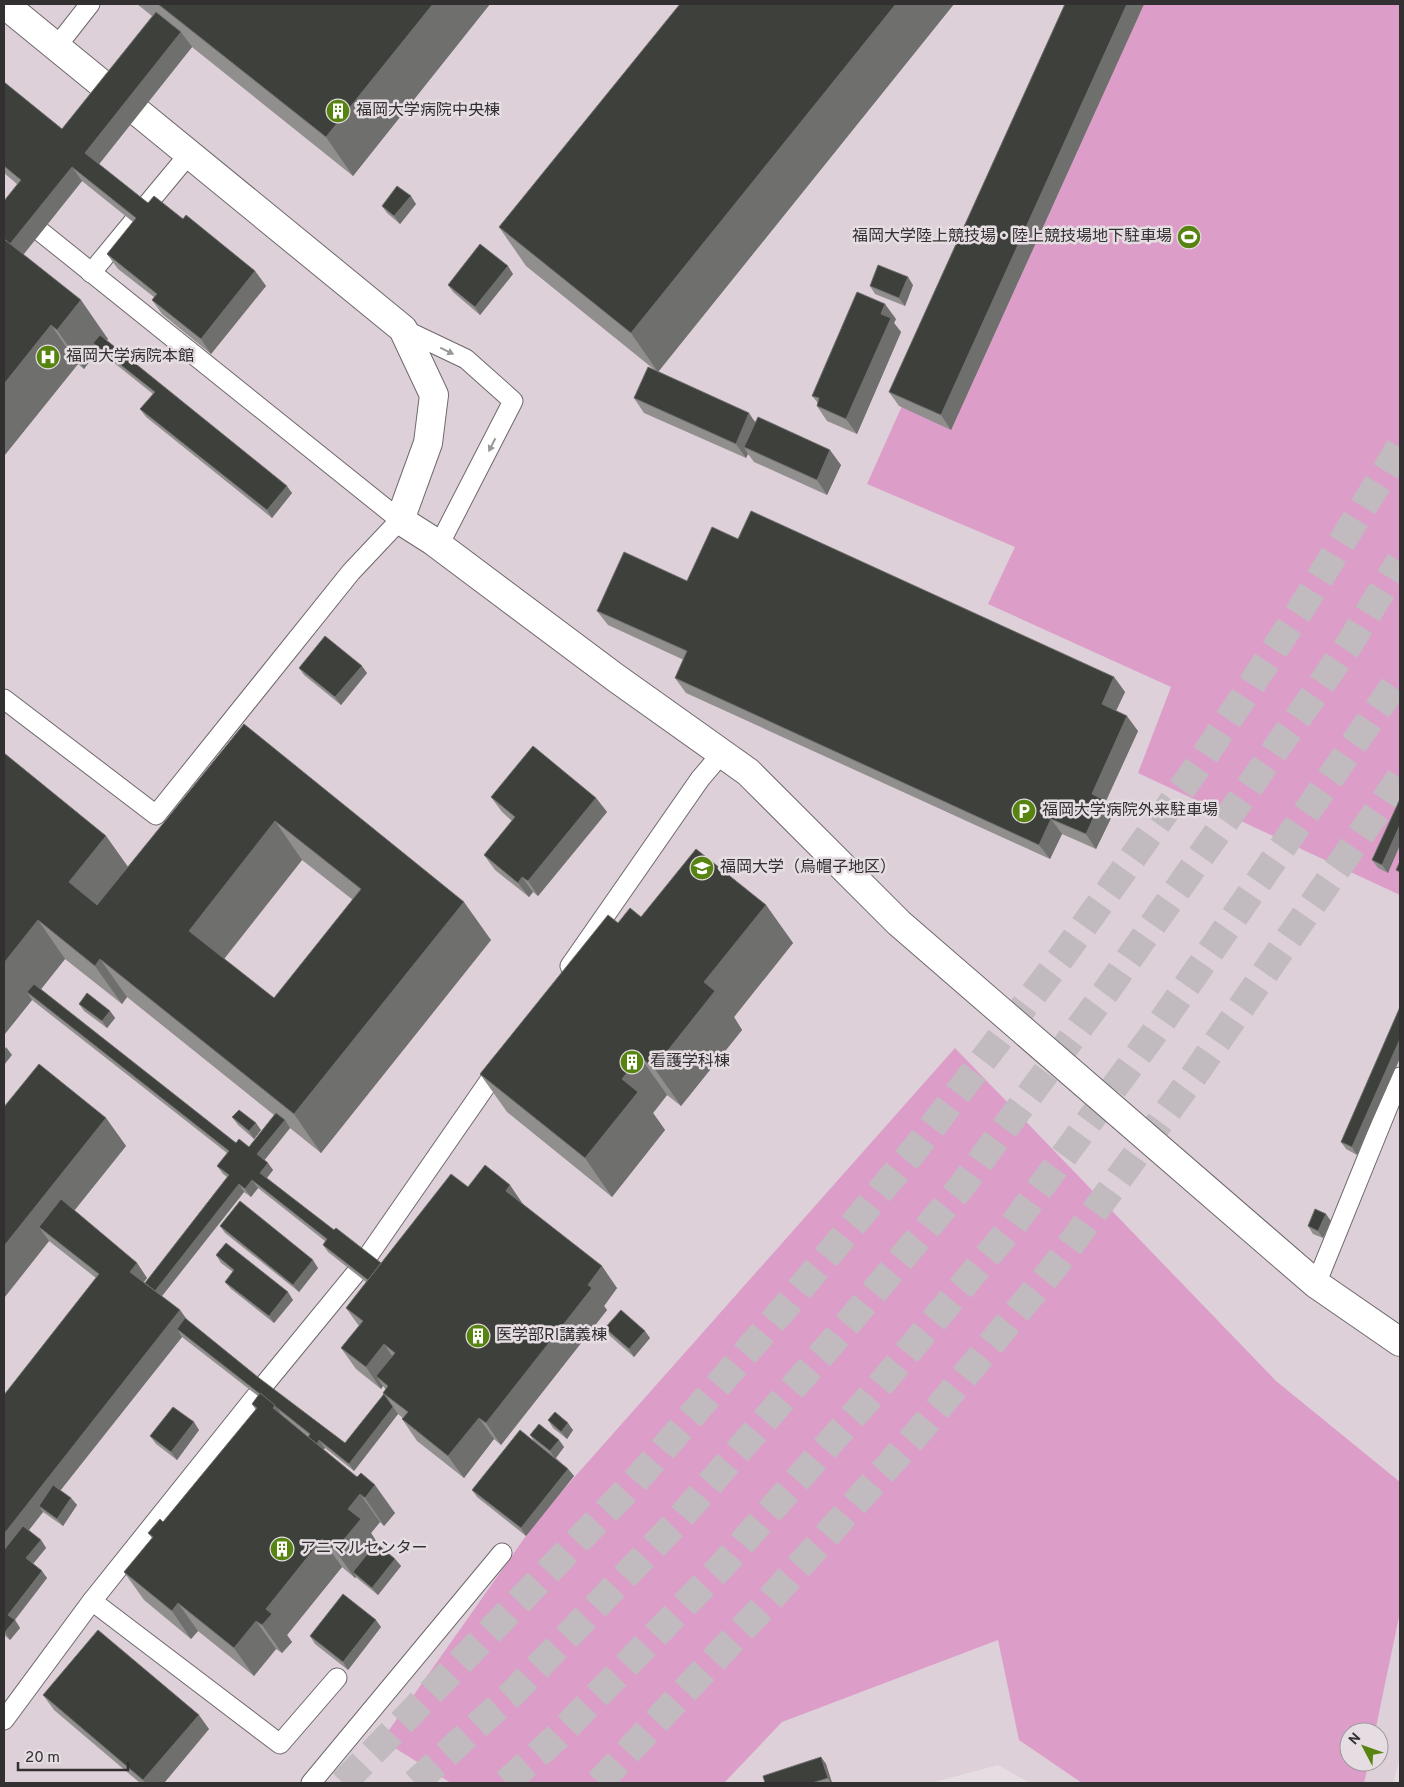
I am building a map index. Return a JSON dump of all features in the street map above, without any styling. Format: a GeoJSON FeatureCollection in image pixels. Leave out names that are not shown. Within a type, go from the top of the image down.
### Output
{"type":"FeatureCollection","features":[{"type":"Feature","properties":{"kind":"street"},"geometry":{"type":"LineString","coordinates":[[7,12],[57,46],[113,93]]}},
{"type":"Feature","properties":{"kind":"street"},"geometry":{"type":"LineString","coordinates":[[139,113],[404,330],[434,396],[428,443],[400,520],[439,545],[616,678],[748,772],[899,923],[1316,1284],[1400,1342]]}},
{"type":"Feature","properties":{"kind":"lane"},"geometry":{"type":"LineString","coordinates":[[57,46],[90,4]]}},
{"type":"Feature","properties":{"kind":"lane"},"geometry":{"type":"LineString","coordinates":[[145,207],[189,154]]}},
{"type":"Feature","properties":{"kind":"lane"},"geometry":{"type":"LineString","coordinates":[[91,273],[133,222]]}},
{"type":"Feature","properties":{"kind":"lane"},"geometry":{"type":"LineString","coordinates":[[4,699],[156,814],[351,572],[400,520],[41,232]]}},
{"type":"Feature","properties":{"kind":"lane"},"geometry":{"type":"LineString","coordinates":[[404,330],[466,359],[513,401],[439,545]]}},
{"type":"Feature","properties":{"kind":"lane"},"geometry":{"type":"LineString","coordinates":[[559,981],[700,779],[722,753]]}},
{"type":"Feature","properties":{"kind":"lane"},"geometry":{"type":"LineString","coordinates":[[368,1256],[514,1046]]}},
{"type":"Feature","properties":{"kind":"lane"},"geometry":{"type":"LineString","coordinates":[[1316,1284],[1400,1077]]}},
{"type":"Feature","properties":{"kind":"lane"},"geometry":{"type":"LineString","coordinates":[[4,1720],[92,1601],[355,1274]]}},
{"type":"Feature","properties":{"kind":"lane"},"geometry":{"type":"LineString","coordinates":[[310,1783],[502,1553]]}},
{"type":"Feature","properties":{"kind":"lane"},"geometry":{"type":"LineString","coordinates":[[92,1601],[280,1744],[336,1678]]}},
{"type":"Feature","properties":{"kind":"shaded area","name":"福岡大学（烏帽子地区）"},"geometry":{"type":"Polygon","coordinates":[[[4,4],[1400,4],[1400,1757],[1393,1783],[1030,1783],[998,1765],[931,1783],[4,1783],[4,4]]]}},
{"type":"Feature","properties":{"kind":"shaded area","name":"福岡大学陸上競技場・陸上競技場地下駐車場"},"geometry":{"type":"Polygon","coordinates":[[[1082,4],[1400,4],[1400,895],[1138,773],[1171,687],[988,604],[1015,547],[867,484],[1082,4]]]}},
{"type":"Feature","properties":{"kind":"shaded area"},"geometry":{"type":"Polygon","coordinates":[[[955,1048],[1276,1381],[1400,1482],[1400,1612],[1377,1722],[1339,1722],[1339,1772],[1367,1772],[1364,1783],[1082,1783],[1019,1740],[998,1640],[782,1722],[724,1783],[451,1783],[382,1740],[540,1516],[955,1048]]]}},
{"type":"Feature","properties":{"kind":"building","name":"福岡大学病院中央棟"},"geometry":{"type":"Polygon","coordinates":[[[158,4],[433,4],[326,137],[158,4]]]}},
{"type":"Feature","properties":{"kind":"building"},"geometry":{"type":"Polygon","coordinates":[[[680,4],[896,4],[631,333],[499,227],[680,4]]]}},
{"type":"Feature","properties":{"kind":"building"},"geometry":{"type":"Polygon","coordinates":[[[1065,4],[1127,4],[941,415],[889,392],[1065,4]]]}},
{"type":"Feature","properties":{"kind":"building"},"geometry":{"type":"Polygon","coordinates":[[[156,12],[181,32],[85,153],[148,203],[154,196],[183,219],[186,215],[255,271],[201,339],[152,300],[157,294],[107,254],[136,218],[72,167],[10,244],[4,239],[4,201],[21,180],[4,166],[4,82],[62,129],[156,12]]]}},
{"type":"Feature","properties":{"kind":"building"},"geometry":{"type":"Polygon","coordinates":[[[397,186],[411,196],[394,216],[382,206],[397,186]]]}},
{"type":"Feature","properties":{"kind":"building"},"geometry":{"type":"Polygon","coordinates":[[[4,239],[81,300],[57,330],[51,325],[4,384],[4,239]]]}},
{"type":"Feature","properties":{"kind":"building"},"geometry":{"type":"Polygon","coordinates":[[[480,244],[508,266],[475,307],[448,285],[480,244]]]}},
{"type":"Feature","properties":{"kind":"building"},"geometry":{"type":"Polygon","coordinates":[[[878,265],[908,277],[899,298],[870,286],[878,265]]]}},
{"type":"Feature","properties":{"kind":"building"},"geometry":{"type":"Polygon","coordinates":[[[857,292],[885,304],[881,314],[891,318],[846,419],[817,406],[819,398],[812,396],[857,292]]]}},
{"type":"Feature","properties":{"kind":"building"},"geometry":{"type":"Polygon","coordinates":[[[100,335],[287,486],[267,510],[140,409],[155,392],[93,343],[100,335]]]}},
{"type":"Feature","properties":{"kind":"building"},"geometry":{"type":"Polygon","coordinates":[[[648,367],[749,413],[736,444],[634,398],[648,367]]]}},
{"type":"Feature","properties":{"kind":"building"},"geometry":{"type":"Polygon","coordinates":[[[758,417],[830,450],[817,480],[744,447],[758,417]]]}},
{"type":"Feature","properties":{"kind":"building"},"geometry":{"type":"Polygon","coordinates":[[[751,511],[1114,677],[1102,704],[1127,716],[1092,794],[1102,799],[1086,834],[1051,819],[1039,845],[675,678],[687,651],[597,611],[624,552],[687,581],[712,527],[738,539],[751,511]]]}},
{"type":"Feature","properties":{"kind":"building"},"geometry":{"type":"Polygon","coordinates":[[[325,636],[362,666],[335,697],[299,668],[325,636]]]}},
{"type":"Feature","properties":{"kind":"building"},"geometry":{"type":"Polygon","coordinates":[[[244,724],[464,902],[294,1114],[100,959],[95,966],[38,920],[4,963],[4,753],[106,836],[69,882],[97,905],[244,724]],[[275,821],[189,931],[274,998],[361,889],[275,821]]]}},
{"type":"Feature","properties":{"kind":"building"},"geometry":{"type":"Polygon","coordinates":[[[533,746],[596,798],[528,881],[522,877],[518,883],[484,855],[515,817],[491,797],[533,746]]]}},
{"type":"Feature","properties":{"kind":"building"},"geometry":{"type":"Polygon","coordinates":[[[1400,799],[1400,825],[1382,865],[1372,860],[1400,799]]]}},
{"type":"Feature","properties":{"kind":"building"},"geometry":{"type":"Polygon","coordinates":[[[696,849],[766,905],[704,982],[715,991],[654,1068],[640,1057],[622,1079],[638,1092],[585,1158],[480,1074],[608,915],[618,923],[630,908],[641,917],[696,849]]]}},
{"type":"Feature","properties":{"kind":"building"},"geometry":{"type":"Polygon","coordinates":[[[1400,861],[1400,872],[1396,870],[1400,861]]]}},
{"type":"Feature","properties":{"kind":"building"},"geometry":{"type":"Polygon","coordinates":[[[34,984],[236,1143],[239,1139],[249,1147],[276,1113],[285,1120],[257,1154],[268,1163],[260,1173],[334,1230],[336,1228],[381,1263],[368,1280],[323,1245],[327,1239],[252,1180],[245,1189],[239,1184],[155,1291],[145,1283],[229,1175],[217,1166],[229,1151],[27,992],[34,984]]]}},
{"type":"Feature","properties":{"kind":"building"},"geometry":{"type":"Polygon","coordinates":[[[87,993],[110,1011],[102,1021],[79,1004],[87,993]]]}},
{"type":"Feature","properties":{"kind":"building"},"geometry":{"type":"Polygon","coordinates":[[[1400,1007],[1400,1039],[1352,1147],[1341,1142],[1400,1007]]]}},
{"type":"Feature","properties":{"kind":"building"},"geometry":{"type":"Polygon","coordinates":[[[39,1064],[106,1118],[4,1246],[4,1107],[39,1064]]]}},
{"type":"Feature","properties":{"kind":"building"},"geometry":{"type":"Polygon","coordinates":[[[239,1110],[256,1123],[249,1131],[232,1117],[239,1110]]]}},
{"type":"Feature","properties":{"kind":"building","name":"医学部RI講義棟"},"geometry":{"type":"Polygon","coordinates":[[[485,1165],[510,1185],[506,1191],[602,1266],[588,1285],[592,1288],[486,1423],[479,1418],[448,1456],[402,1419],[408,1412],[383,1393],[388,1386],[376,1376],[395,1353],[384,1344],[366,1367],[341,1348],[363,1321],[346,1308],[451,1174],[468,1187],[485,1165]]]}},
{"type":"Feature","properties":{"kind":"building"},"geometry":{"type":"Polygon","coordinates":[[[61,1199],[137,1263],[130,1272],[180,1310],[4,1534],[4,1395],[99,1274],[39,1227],[61,1199]]]}},
{"type":"Feature","properties":{"kind":"building"},"geometry":{"type":"Polygon","coordinates":[[[240,1201],[313,1260],[293,1285],[220,1226],[240,1201]]]}},
{"type":"Feature","properties":{"kind":"building"},"geometry":{"type":"Polygon","coordinates":[[[1315,1209],[1326,1214],[1318,1231],[1308,1226],[1315,1209]]]}},
{"type":"Feature","properties":{"kind":"building"},"geometry":{"type":"Polygon","coordinates":[[[226,1243],[288,1292],[269,1316],[225,1282],[234,1270],[216,1255],[226,1243]]]}},
{"type":"Feature","properties":{"kind":"building"},"geometry":{"type":"Polygon","coordinates":[[[621,1310],[645,1331],[629,1349],[605,1328],[621,1310]]]}},
{"type":"Feature","properties":{"kind":"building"},"geometry":{"type":"Polygon","coordinates":[[[185,1318],[259,1378],[345,1443],[384,1394],[393,1407],[349,1464],[319,1440],[317,1444],[308,1437],[310,1434],[177,1329],[185,1318]]]}},
{"type":"Feature","properties":{"kind":"building","name":"アニマルセンター"},"geometry":{"type":"Polygon","coordinates":[[[260,1393],[275,1405],[273,1408],[357,1477],[361,1473],[375,1485],[365,1498],[360,1494],[348,1509],[361,1519],[335,1550],[322,1539],[266,1609],[272,1614],[262,1625],[256,1621],[234,1648],[178,1603],[172,1611],[124,1572],[153,1537],[148,1533],[160,1519],[163,1522],[257,1408],[252,1404],[260,1393]]]}},
{"type":"Feature","properties":{"kind":"building"},"geometry":{"type":"Polygon","coordinates":[[[173,1407],[194,1422],[171,1452],[150,1436],[173,1407]]]}},
{"type":"Feature","properties":{"kind":"building"},"geometry":{"type":"Polygon","coordinates":[[[555,1412],[568,1423],[561,1432],[548,1420],[555,1412]]]}},
{"type":"Feature","properties":{"kind":"building"},"geometry":{"type":"Polygon","coordinates":[[[539,1424],[559,1440],[550,1451],[530,1435],[539,1424]]]}},
{"type":"Feature","properties":{"kind":"building"},"geometry":{"type":"Polygon","coordinates":[[[520,1430],[568,1469],[521,1528],[472,1490],[520,1430]]]}},
{"type":"Feature","properties":{"kind":"building"},"geometry":{"type":"Polygon","coordinates":[[[53,1485],[71,1498],[57,1519],[39,1506],[53,1485]]]}},
{"type":"Feature","properties":{"kind":"building"},"geometry":{"type":"Polygon","coordinates":[[[23,1526],[41,1540],[26,1558],[42,1571],[8,1615],[15,1620],[4,1632],[4,1550],[23,1526]]]}},
{"type":"Feature","properties":{"kind":"building"},"geometry":{"type":"Polygon","coordinates":[[[376,1543],[395,1559],[372,1588],[353,1572],[376,1543]]]}},
{"type":"Feature","properties":{"kind":"building"},"geometry":{"type":"Polygon","coordinates":[[[343,1594],[376,1620],[343,1662],[310,1636],[343,1594]]]}},
{"type":"Feature","properties":{"kind":"building"},"geometry":{"type":"Polygon","coordinates":[[[98,1630],[199,1715],[143,1780],[43,1695],[98,1630]]]}},
{"type":"Feature","properties":{"kind":"building"},"geometry":{"type":"Polygon","coordinates":[[[821,1757],[828,1778],[812,1783],[765,1783],[763,1776],[821,1757]]]}},
{"type":"Feature","properties":{"kind":"tunnel"},"geometry":{"type":"LineString","coordinates":[[343,1783],[633,1484],[786,1306],[916,1148],[1061,958],[1198,766],[1299,612],[1400,447]]}},
{"type":"Feature","properties":{"kind":"tunnel"},"geometry":{"type":"LineString","coordinates":[[415,1783],[514,1692],[675,1524],[829,1346],[961,1187],[1105,993],[1348,646],[1400,561]]}},
{"type":"Feature","properties":{"kind":"tunnel"},"geometry":{"type":"LineString","coordinates":[[506,1783],[557,1737],[721,1567],[877,1389],[1010,1229],[1152,1036],[1400,677]]}},
{"type":"Feature","properties":{"kind":"tunnel"},"geometry":{"type":"LineString","coordinates":[[599,1783],[764,1606],[921,1429],[1055,1266],[1197,1071],[1400,778]]}},
{"type":"Feature","properties":{"kind":"place","name":"福岡大学病院中央棟"},"geometry":{"type":"Point","coordinates":[338,111]}},
{"type":"Feature","properties":{"kind":"place","name":"福岡大学陸上競技場・陸上競技場地下駐車場"},"geometry":{"type":"Point","coordinates":[1189,237]}},
{"type":"Feature","properties":{"kind":"place","name":"福岡大学病院本館"},"geometry":{"type":"Point","coordinates":[48,357]}},
{"type":"Feature","properties":{"kind":"place","name":"福岡大学病院外来駐車場"},"geometry":{"type":"Point","coordinates":[1024,811]}},
{"type":"Feature","properties":{"kind":"place","name":"福岡大学（烏帽子地区）"},"geometry":{"type":"Point","coordinates":[702,868]}},
{"type":"Feature","properties":{"kind":"place","name":"看護学科棟"},"geometry":{"type":"Point","coordinates":[632,1062]}},
{"type":"Feature","properties":{"kind":"place","name":"医学部RI講義棟"},"geometry":{"type":"Point","coordinates":[478,1336]}},
{"type":"Feature","properties":{"kind":"place","name":"アニマルセンター"},"geometry":{"type":"Point","coordinates":[282,1549]}}]}
